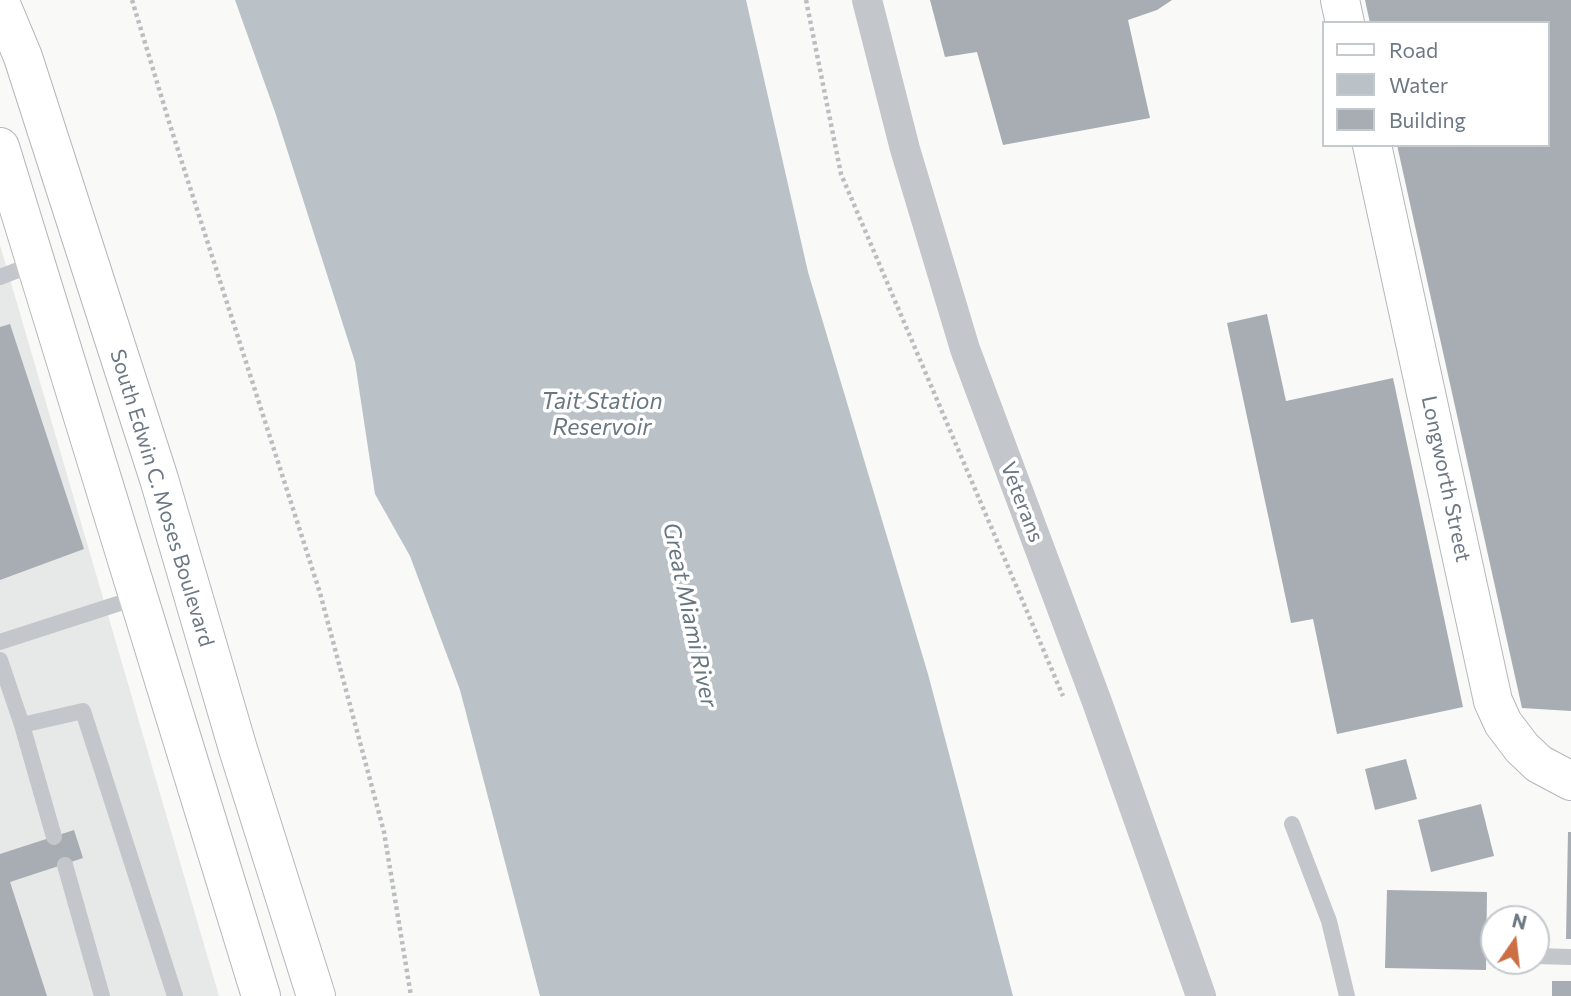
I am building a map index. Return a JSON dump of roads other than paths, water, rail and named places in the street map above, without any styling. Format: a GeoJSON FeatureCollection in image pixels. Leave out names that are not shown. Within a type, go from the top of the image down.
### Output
{"type":"FeatureCollection","features":[{"type":"Feature","properties":{"kind":"main road"},"geometry":{"type":"LineString","coordinates":[[1340,0],[1345,21]]}},
{"type":"Feature","properties":{"kind":"main road","name":"South Edwin C. Moses Boulevard"},"geometry":{"type":"LineString","coordinates":[[0,2],[12,67],[85,248],[159,479],[237,749],[316,996]]}},
{"type":"Feature","properties":{"kind":"main road"},"geometry":{"type":"LineString","coordinates":[[0,147],[261,996]]}},
{"type":"Feature","properties":{"kind":"main road","name":"Longworth Street"},"geometry":{"type":"LineString","coordinates":[[1372,147],[1493,701],[1503,723],[1522,748],[1539,764],[1571,781]]}},
{"type":"Feature","properties":{"kind":"main road"},"geometry":{"type":"LineString","coordinates":[[36,263],[85,248]]}},
{"type":"Feature","properties":{"kind":"main road"},"geometry":{"type":"LineString","coordinates":[[139,597],[190,583]]}},
{"type":"Feature","properties":{"kind":"street","name":"Veterans"},"geometry":{"type":"LineString","coordinates":[[867,0],[905,149],[965,349],[1097,702],[1201,996]]}},
{"type":"Feature","properties":{"kind":"lane"},"geometry":{"type":"LineString","coordinates":[[0,277],[36,263]]}},
{"type":"Feature","properties":{"kind":"lane"},"geometry":{"type":"LineString","coordinates":[[0,642],[139,597]]}},
{"type":"Feature","properties":{"kind":"lane"},"geometry":{"type":"LineString","coordinates":[[0,660],[54,837]]}},
{"type":"Feature","properties":{"kind":"lane"},"geometry":{"type":"LineString","coordinates":[[22,725],[83,711],[175,996]]}},
{"type":"Feature","properties":{"kind":"lane"},"geometry":{"type":"LineString","coordinates":[[1292,824],[1329,921],[1347,996]]}},
{"type":"Feature","properties":{"kind":"lane"},"geometry":{"type":"LineString","coordinates":[[65,865],[102,996]]}},
{"type":"Feature","properties":{"kind":"lane"},"geometry":{"type":"LineString","coordinates":[[1550,956],[1571,957]]}},
{"type":"Feature","properties":{"kind":"water","name":"Tait Station Reservoir"},"geometry":{"type":"Polygon","coordinates":[[[235,0],[746,0],[808,272],[928,674],[1013,996],[540,996],[460,690],[410,556],[375,494],[355,362],[275,112],[235,0]]]}},
{"type":"Feature","properties":{"kind":"water label","name":"Great Miami River"},"geometry":{"type":"Point","coordinates":[690,615]}}]}
